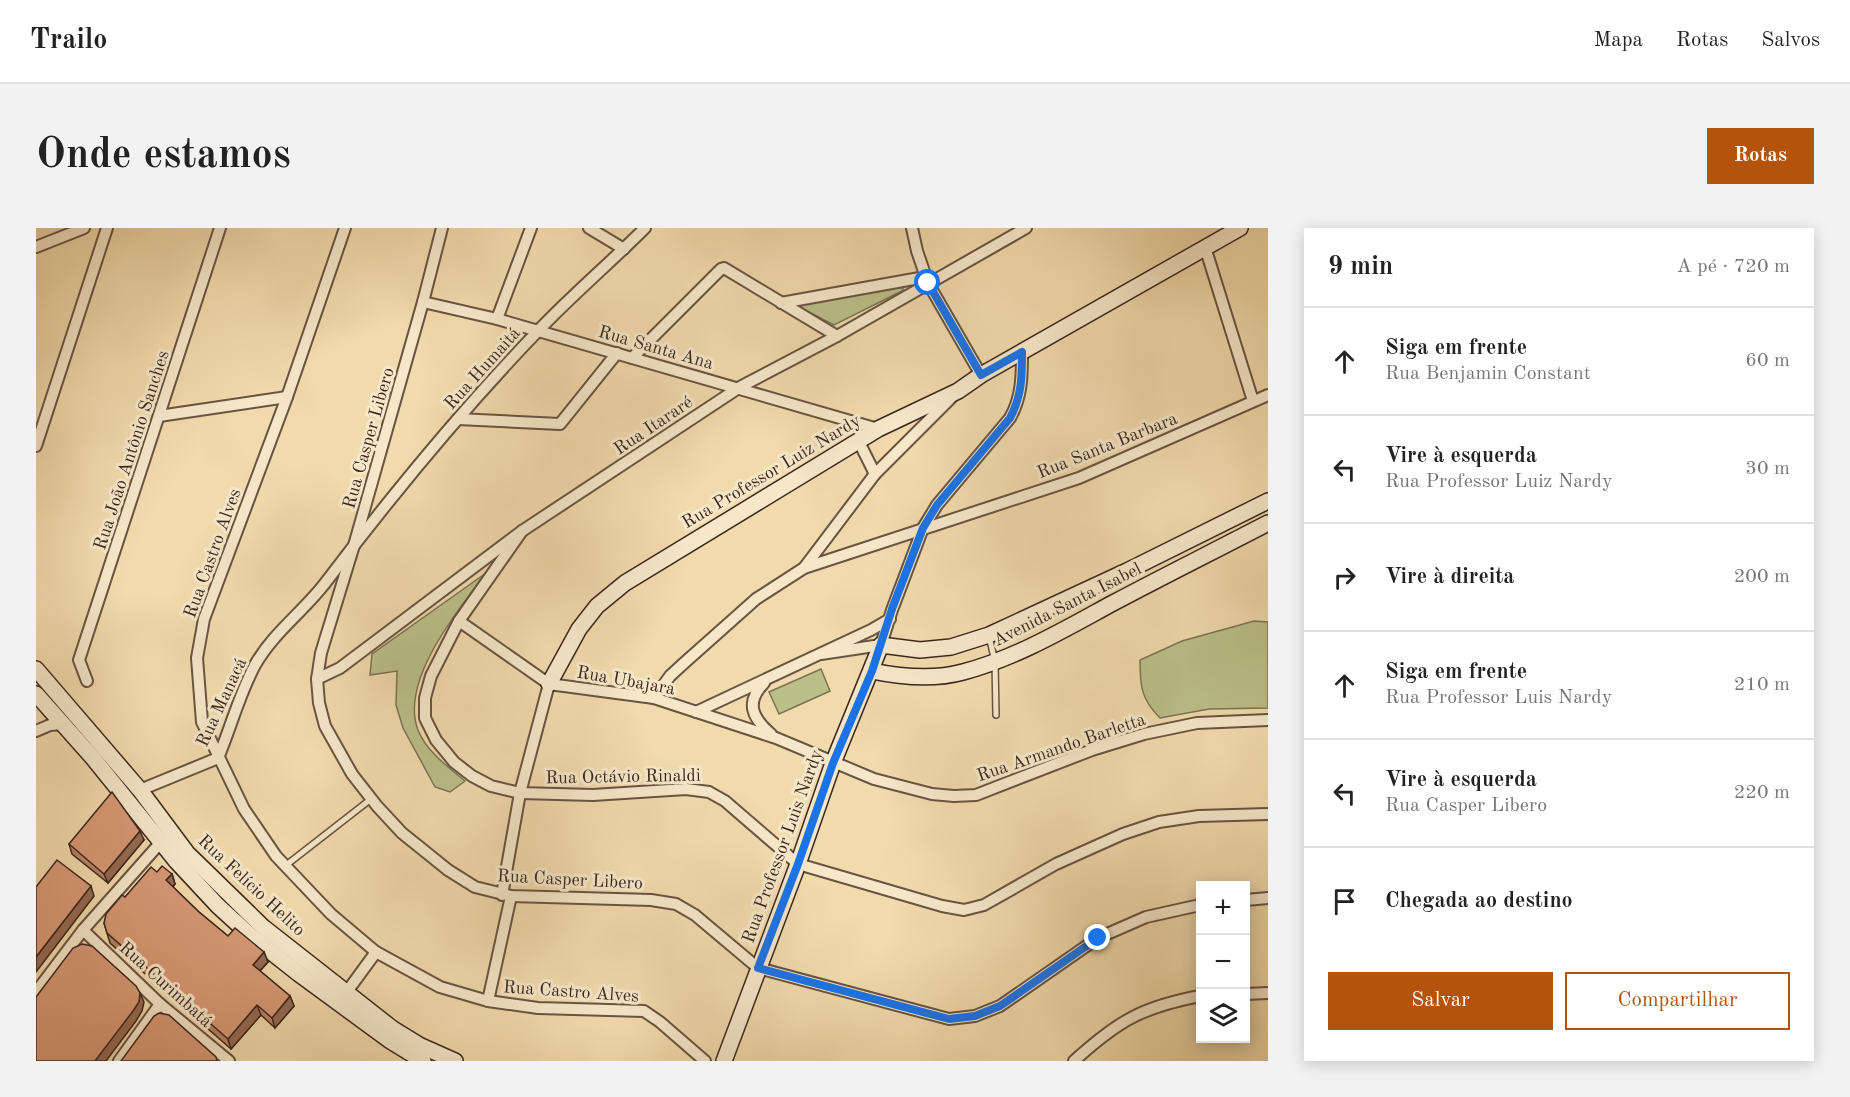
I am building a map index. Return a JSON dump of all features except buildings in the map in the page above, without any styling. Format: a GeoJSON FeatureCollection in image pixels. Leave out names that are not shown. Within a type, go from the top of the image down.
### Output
{"type":"FeatureCollection","features":[{"type":"Feature","properties":{"kind":"main road","name":"Rua Professor Luiz Nardy"},"geometry":{"type":"LineString","coordinates":[[549,684],[585,621],[597,606],[625,583],[878,429],[958,391],[981,375],[1239,228]]}},
{"type":"Feature","properties":{"kind":"main road","name":"Avenida Santa Isabel"},"geometry":{"type":"LineString","coordinates":[[881,645],[920,650],[951,647],[989,635],[1268,501]]}},
{"type":"Feature","properties":{"kind":"main road","name":"Avenida Santa Isabel"},"geometry":{"type":"LineString","coordinates":[[872,671],[888,675],[927,677],[961,673],[994,662],[1041,642],[1268,523]]}},
{"type":"Feature","properties":{"kind":"main road","name":"Rua Professor Luis Nardy"},"geometry":{"type":"LineString","coordinates":[[724,1061],[798,864],[833,763],[881,645]]}},
{"type":"Feature","properties":{"kind":"main road","name":"Rua Felício Helito"},"geometry":{"type":"LineString","coordinates":[[36,669],[140,790],[187,853],[263,927],[393,1029],[419,1046],[455,1061]]}},
{"type":"Feature","properties":{"kind":"main road","name":"Rua Felício Helito"},"geometry":{"type":"LineString","coordinates":[[36,694],[189,877],[252,937],[389,1040],[423,1061]]}},
{"type":"Feature","properties":{"kind":"street"},"geometry":{"type":"LineString","coordinates":[[36,247],[84,228]]}},
{"type":"Feature","properties":{"kind":"street"},"geometry":{"type":"LineString","coordinates":[[36,446],[107,228]]}},
{"type":"Feature","properties":{"kind":"street","name":"Rua João Antônio Sanches"},"geometry":{"type":"LineString","coordinates":[[87,681],[79,660],[220,228]]}},
{"type":"Feature","properties":{"kind":"street","name":"Rua Castro Alves"},"geometry":{"type":"LineString","coordinates":[[345,228],[287,397],[204,619],[197,658],[202,722],[244,809],[276,856],[331,914],[376,952],[440,987],[488,1001],[538,1008],[644,1011],[705,1061]]}},
{"type":"Feature","properties":{"kind":"street","name":"Rua Casper Libero"},"geometry":{"type":"LineString","coordinates":[[442,228],[355,542],[321,653],[317,679],[319,703],[325,726],[352,774],[402,833],[448,870],[475,887],[506,895],[651,900],[676,904],[695,915],[758,968],[949,1019],[975,1016],[1000,1006],[1098,938],[1146,917],[1196,905]]}},
{"type":"Feature","properties":{"kind":"street"},"geometry":{"type":"LineString","coordinates":[[497,319],[531,228]]}},
{"type":"Feature","properties":{"kind":"street"},"geometry":{"type":"LineString","coordinates":[[589,228],[624,249]]}},
{"type":"Feature","properties":{"kind":"street","name":"Rua Humaitá"},"geometry":{"type":"LineString","coordinates":[[355,542],[458,419],[537,331],[645,228]]}},
{"type":"Feature","properties":{"kind":"street"},"geometry":{"type":"LineString","coordinates":[[912,228],[916,251],[927,280],[981,375]]}},
{"type":"Feature","properties":{"kind":"street","name":"Rua Itararé"},"geometry":{"type":"LineString","coordinates":[[317,679],[340,668],[522,531],[740,387],[837,336],[927,280],[1026,228]]}},
{"type":"Feature","properties":{"kind":"street"},"geometry":{"type":"LineString","coordinates":[[1205,247],[1253,401]]}},
{"type":"Feature","properties":{"kind":"street"},"geometry":{"type":"LineString","coordinates":[[632,358],[721,269],[727,269],[837,336]]}},
{"type":"Feature","properties":{"kind":"street"},"geometry":{"type":"LineString","coordinates":[[781,303],[927,280]]}},
{"type":"Feature","properties":{"kind":"street","name":"Rua Santa Ana"},"geometry":{"type":"LineString","coordinates":[[423,302],[497,319],[740,387],[878,429]]}},
{"type":"Feature","properties":{"kind":"street"},"geometry":{"type":"LineString","coordinates":[[820,654],[881,645],[923,528],[937,505],[1010,418],[1018,404],[1022,388],[1022,352]]}},
{"type":"Feature","properties":{"kind":"street"},"geometry":{"type":"LineString","coordinates":[[458,419],[560,424],[617,353]]}},
{"type":"Feature","properties":{"kind":"street"},"geometry":{"type":"LineString","coordinates":[[804,568],[876,474],[958,391]]}},
{"type":"Feature","properties":{"kind":"street","name":"Rua Santa Barbara"},"geometry":{"type":"LineString","coordinates":[[654,698],[670,676],[756,599],[804,568],[1079,478],[1268,394]]}},
{"type":"Feature","properties":{"kind":"street"},"geometry":{"type":"LineString","coordinates":[[159,416],[287,397]]}},
{"type":"Feature","properties":{"kind":"street"},"geometry":{"type":"LineString","coordinates":[[859,441],[876,474]]}},
{"type":"Feature","properties":{"kind":"street","name":"Rua Octávio Rinaldi"},"geometry":{"type":"LineString","coordinates":[[522,531],[459,621],[431,675],[425,698],[425,718],[436,740],[454,762],[472,776],[491,786],[520,793],[593,795],[698,789],[725,801],[798,864],[942,906],[964,910],[984,905],[1056,864],[1123,834],[1159,822],[1199,816],[1268,814]]}},
{"type":"Feature","properties":{"kind":"street","name":"Rua Manacá"},"geometry":{"type":"LineString","coordinates":[[140,790],[218,758],[241,695],[256,664],[277,635],[324,585],[355,542]]}},
{"type":"Feature","properties":{"kind":"street"},"geometry":{"type":"LineString","coordinates":[[696,712],[890,619]]}},
{"type":"Feature","properties":{"kind":"street","name":"Rua Ubajara"},"geometry":{"type":"LineString","coordinates":[[459,621],[549,684],[654,698],[776,738],[833,763]]}},
{"type":"Feature","properties":{"kind":"street"},"geometry":{"type":"LineString","coordinates":[[768,678],[756,691],[752,703],[754,716],[759,724],[776,738]]}},
{"type":"Feature","properties":{"kind":"street","name":"Rua Professor Luiz Nardy"},"geometry":{"type":"LineString","coordinates":[[488,1001],[520,793],[549,684]]}},
{"type":"Feature","properties":{"kind":"street","name":"Rua Armando Barletta"},"geometry":{"type":"LineString","coordinates":[[833,763],[874,779],[932,794],[976,795],[1092,750],[1144,734],[1197,723],[1268,720]]}},
{"type":"Feature","properties":{"kind":"street"},"geometry":{"type":"LineString","coordinates":[[36,731],[50,724],[63,724]]}},
{"type":"Feature","properties":{"kind":"street"},"geometry":{"type":"LineString","coordinates":[[36,992],[83,930],[161,842]]}},
{"type":"Feature","properties":{"kind":"street"},"geometry":{"type":"LineString","coordinates":[[1250,900],[1268,898]]}},
{"type":"Feature","properties":{"kind":"street","name":"Rua Curimbatá"},"geometry":{"type":"LineString","coordinates":[[83,930],[160,1004],[229,1061]]}},
{"type":"Feature","properties":{"kind":"street"},"geometry":{"type":"LineString","coordinates":[[346,993],[376,952]]}},
{"type":"Feature","properties":{"kind":"street"},"geometry":{"type":"LineString","coordinates":[[1250,994],[1268,993]]}},
{"type":"Feature","properties":{"kind":"street"},"geometry":{"type":"LineString","coordinates":[[1074,1061],[1104,1034],[1135,1014],[1172,1001],[1196,997]]}},
{"type":"Feature","properties":{"kind":"street"},"geometry":{"type":"LineString","coordinates":[[119,1061],[160,1004]]}},
{"type":"Feature","properties":{"kind":"lane"},"geometry":{"type":"LineString","coordinates":[[989,635],[994,662],[996,715]]}},
{"type":"Feature","properties":{"kind":"lane"},"geometry":{"type":"LineString","coordinates":[[285,866],[371,799]]}},
{"type":"Feature","properties":{"kind":"green space"},"geometry":{"type":"Polygon","coordinates":[[[900,286],[904,290],[834,325],[795,305],[900,286]]]}},
{"type":"Feature","properties":{"kind":"green space"},"geometry":{"type":"Polygon","coordinates":[[[486,573],[461,606],[435,647],[424,668],[417,690],[414,711],[422,738],[438,758],[465,781],[450,792],[435,787],[403,728],[396,705],[397,671],[370,675],[372,654],[486,573]]]}},
{"type":"Feature","properties":{"kind":"green space"},"geometry":{"type":"Polygon","coordinates":[[[1254,621],[1268,622],[1268,708],[1209,709],[1160,718],[1145,698],[1140,677],[1140,660],[1182,641],[1254,621]]]}},
{"type":"Feature","properties":{"kind":"green space"},"geometry":{"type":"Polygon","coordinates":[[[821,669],[830,691],[779,714],[769,692],[821,669]]]}},
{"type":"Feature","properties":{"kind":"route"},"geometry":{"type":"LineString","coordinates":[[928,283],[981,375],[1022,352],[1022,388],[1018,404],[1010,418],[937,505],[923,528],[892,609],[872,671],[833,763],[798,864],[758,968],[949,1019],[975,1016],[1000,1006],[1098,938]]}}]}
